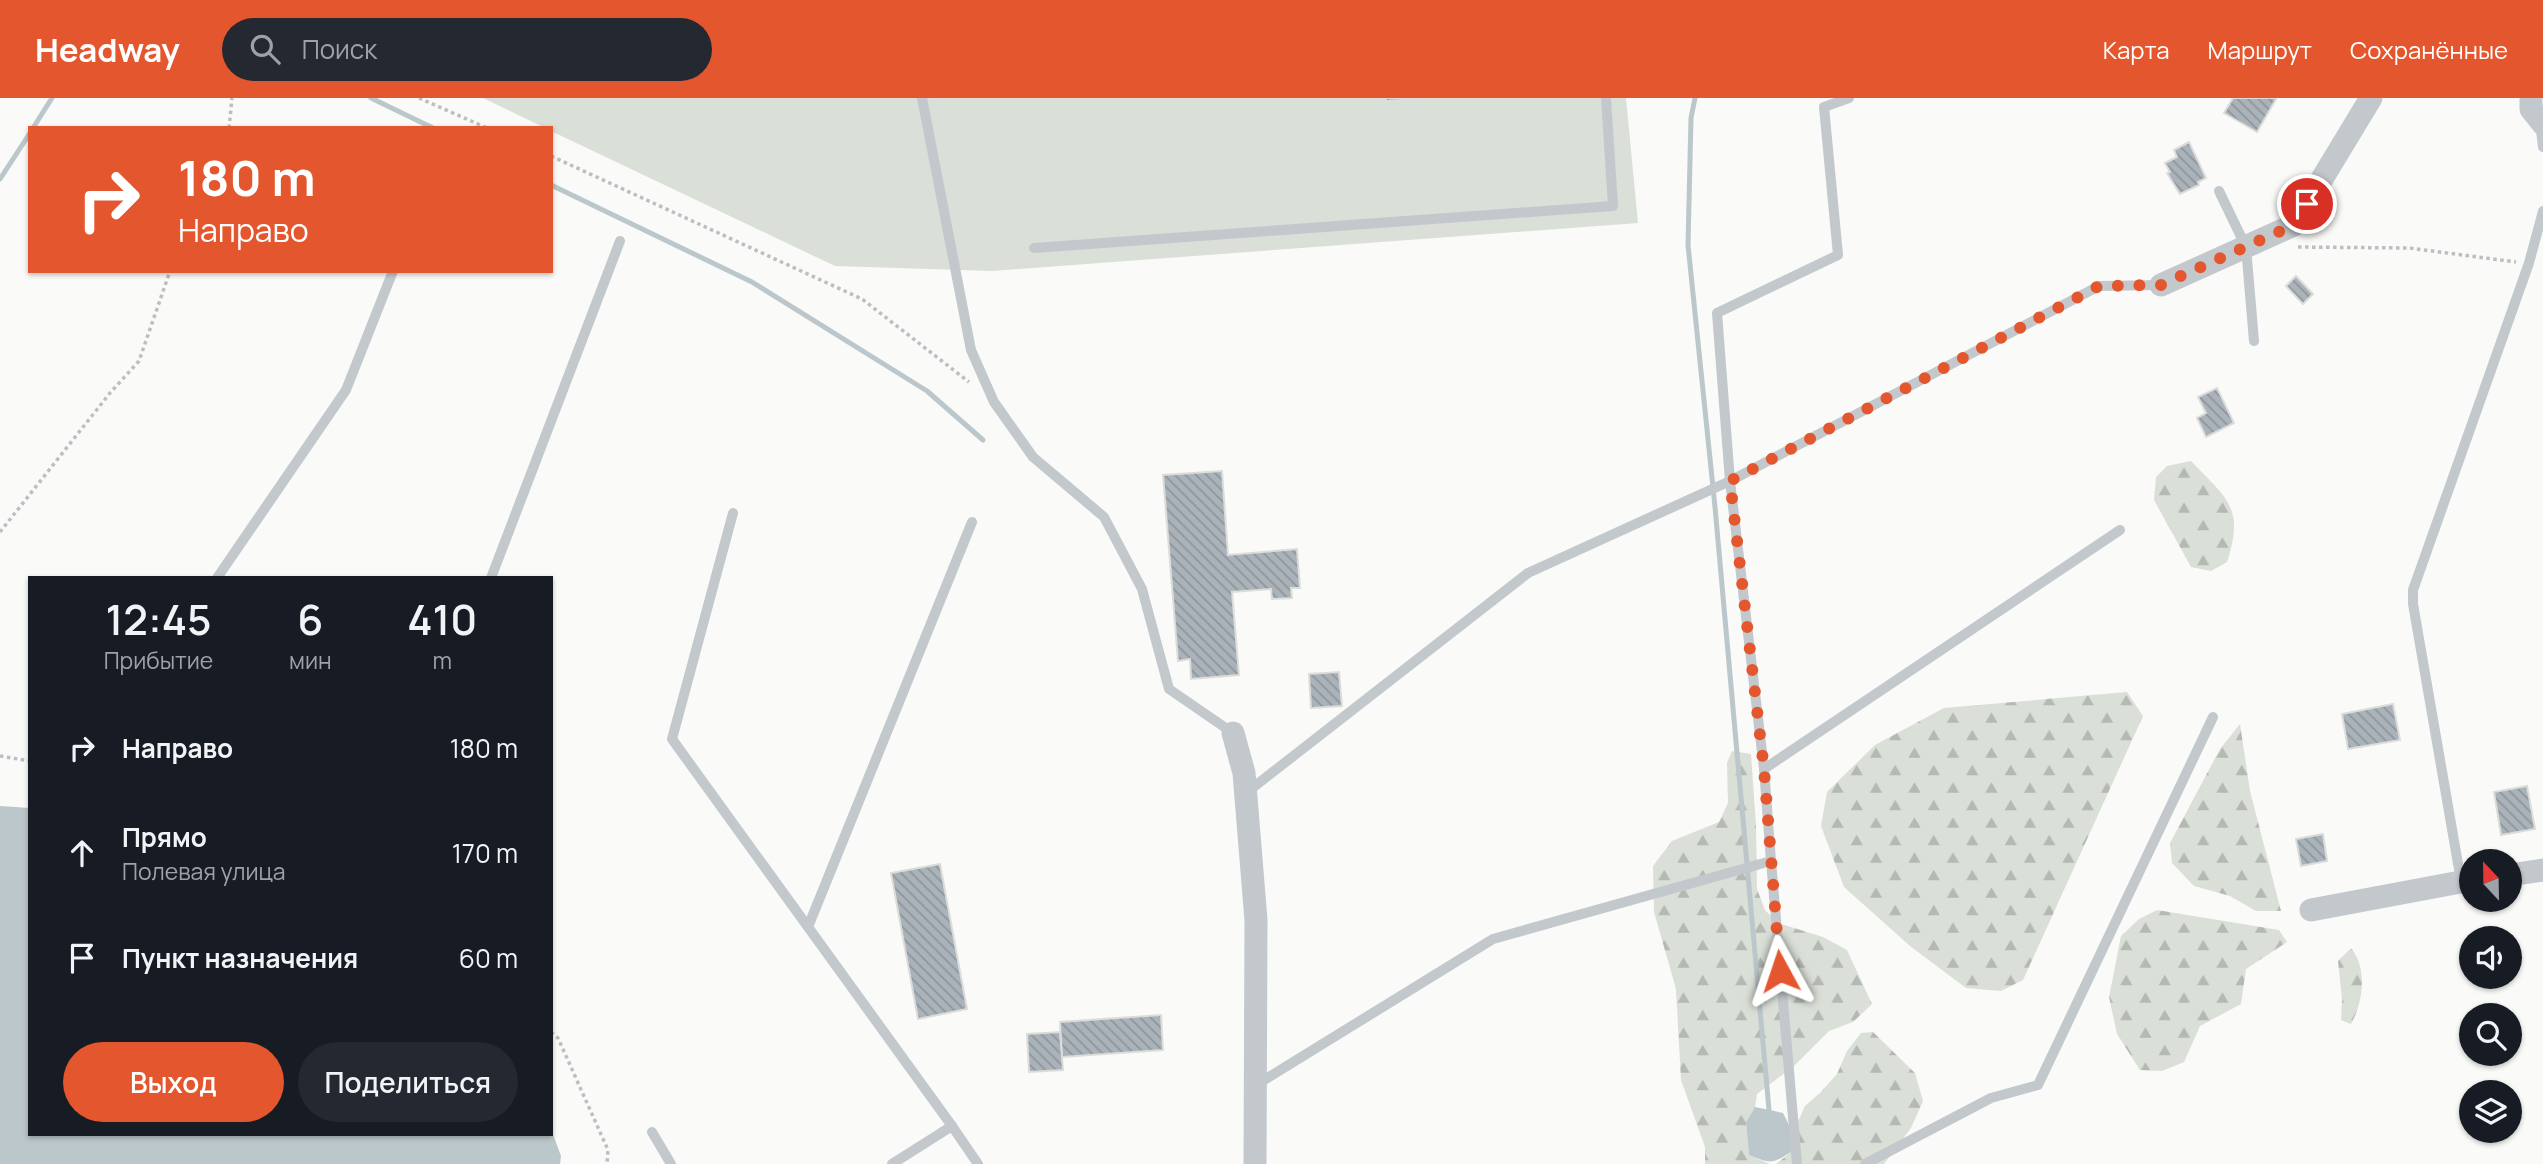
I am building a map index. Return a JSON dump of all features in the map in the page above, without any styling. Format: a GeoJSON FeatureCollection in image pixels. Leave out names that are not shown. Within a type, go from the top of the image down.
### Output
{"type":"FeatureCollection","features":[{"type":"Feature","properties":{"kind":"street"},"geometry":{"type":"LineString","coordinates":[[2161,285],[2294,225],[2371,98]]}},
{"type":"Feature","properties":{"kind":"street"},"geometry":{"type":"LineString","coordinates":[[2531,98],[2531,108],[2542,124]]}},
{"type":"Feature","properties":{"kind":"street"},"geometry":{"type":"LineString","coordinates":[[1233,733],[1244,773],[1256,920],[1255,1164]]}},
{"type":"Feature","properties":{"kind":"street"},"geometry":{"type":"LineString","coordinates":[[2522,873],[2543,870]]}},
{"type":"Feature","properties":{"kind":"street"},"geometry":{"type":"LineString","coordinates":[[2311,910],[2459,882]]}},
{"type":"Feature","properties":{"kind":"lane"},"geometry":{"type":"LineString","coordinates":[[922,98],[971,350],[994,402],[1033,457],[1104,517],[1142,589],[1169,689],[1233,733]]}},
{"type":"Feature","properties":{"kind":"lane"},"geometry":{"type":"LineString","coordinates":[[1034,248],[1613,206],[1606,98]]}},
{"type":"Feature","properties":{"kind":"lane"},"geometry":{"type":"LineString","coordinates":[[1797,1164],[1764,769],[1730,481],[1717,313],[1838,255],[1824,107],[1849,98]]}},
{"type":"Feature","properties":{"kind":"lane"},"geometry":{"type":"LineString","coordinates":[[2542,124],[2543,147]]}},
{"type":"Feature","properties":{"kind":"lane"},"geometry":{"type":"LineString","coordinates":[[2218,191],[2246,247],[2254,341]]}},
{"type":"Feature","properties":{"kind":"lane"},"geometry":{"type":"LineString","coordinates":[[2460,849],[2413,604],[2413,590],[2529,263],[2543,211]]}},
{"type":"Feature","properties":{"kind":"lane"},"geometry":{"type":"LineString","coordinates":[[492,576],[620,241]]}},
{"type":"Feature","properties":{"kind":"lane"},"geometry":{"type":"LineString","coordinates":[[219,576],[346,390],[392,273]]}},
{"type":"Feature","properties":{"kind":"lane"},"geometry":{"type":"LineString","coordinates":[[1246,793],[1528,573],[1730,481],[2099,286],[2161,285]]}},
{"type":"Feature","properties":{"kind":"lane"},"geometry":{"type":"LineString","coordinates":[[733,513],[672,739],[978,1164]]}},
{"type":"Feature","properties":{"kind":"lane"},"geometry":{"type":"LineString","coordinates":[[808,927],[972,522]]}},
{"type":"Feature","properties":{"kind":"lane"},"geometry":{"type":"LineString","coordinates":[[1764,769],[2120,530]]}},
{"type":"Feature","properties":{"kind":"lane"},"geometry":{"type":"LineString","coordinates":[[1865,1164],[1991,1098],[2038,1085],[2213,717]]}},
{"type":"Feature","properties":{"kind":"lane"},"geometry":{"type":"LineString","coordinates":[[1256,1085],[1493,939],[1771,861]]}},
{"type":"Feature","properties":{"kind":"lane"},"geometry":{"type":"LineString","coordinates":[[892,1164],[952,1126]]}},
{"type":"Feature","properties":{"kind":"lane"},"geometry":{"type":"LineString","coordinates":[[652,1132],[671,1164]]}},
{"type":"Feature","properties":{"kind":"path"},"geometry":{"type":"LineString","coordinates":[[229,126],[232,98]]}},
{"type":"Feature","properties":{"kind":"path"},"geometry":{"type":"LineString","coordinates":[[419,98],[482,126]]}},
{"type":"Feature","properties":{"kind":"path"},"geometry":{"type":"LineString","coordinates":[[553,157],[862,299],[994,402]]}},
{"type":"Feature","properties":{"kind":"path"},"geometry":{"type":"LineString","coordinates":[[2287,247],[2409,248],[2529,263]]}},
{"type":"Feature","properties":{"kind":"path"},"geometry":{"type":"LineString","coordinates":[[0,532],[110,393],[139,361],[169,273]]}},
{"type":"Feature","properties":{"kind":"path"},"geometry":{"type":"LineString","coordinates":[[0,756],[28,761]]}},
{"type":"Feature","properties":{"kind":"path"},"geometry":{"type":"LineString","coordinates":[[553,1034],[558,1038],[608,1150],[607,1164]]}},
{"type":"Feature","properties":{"kind":"green space"},"geometry":{"type":"Polygon","coordinates":[[[483,98],[1626,98],[1638,223],[992,271],[835,266],[553,132],[553,126],[541,126],[483,98]]]}},
{"type":"Feature","properties":{"kind":"green space"},"geometry":{"type":"Polygon","coordinates":[[[2191,461],[2223,495],[2233,516],[2234,528],[2227,562],[2211,571],[2191,567],[2154,500],[2156,477],[2167,466],[2191,461]]]}},
{"type":"Feature","properties":{"kind":"green space"},"geometry":{"type":"Polygon","coordinates":[[[2127,692],[2143,716],[2023,980],[2001,991],[1966,988],[1910,946],[1844,887],[1821,826],[1827,792],[1875,745],[1944,708],[2127,692]]]}},
{"type":"Feature","properties":{"kind":"green space"},"geometry":{"type":"Polygon","coordinates":[[[2240,724],[2250,791],[2281,911],[2256,911],[2230,896],[2194,886],[2172,863],[2170,843],[2220,749],[2240,724]]]}},
{"type":"Feature","properties":{"kind":"green space"},"geometry":{"type":"Polygon","coordinates":[[[1732,751],[1751,754],[1757,889],[1765,910],[1778,923],[1823,937],[1847,950],[1872,1004],[1853,1022],[1829,1031],[1794,1066],[1757,1094],[1755,1107],[1746,1122],[1749,1155],[1770,1164],[1705,1164],[1705,1147],[1681,1080],[1676,989],[1654,912],[1653,866],[1672,841],[1719,822],[1728,803],[1727,763],[1732,751]]]}},
{"type":"Feature","properties":{"kind":"green space"},"geometry":{"type":"Polygon","coordinates":[[[2157,910],[2279,930],[2287,942],[2246,969],[2241,1004],[2200,1026],[2184,1062],[2162,1071],[2140,1070],[2117,1034],[2109,997],[2121,936],[2139,919],[2157,910]]]}},
{"type":"Feature","properties":{"kind":"green space"},"geometry":{"type":"Polygon","coordinates":[[[2351,948],[2360,966],[2362,986],[2351,1024],[2341,1020],[2338,961],[2351,948]]]}},
{"type":"Feature","properties":{"kind":"green space"},"geometry":{"type":"Polygon","coordinates":[[[1873,1032],[1915,1073],[1923,1101],[1911,1128],[1884,1164],[1776,1164],[1791,1152],[1793,1133],[1805,1106],[1837,1074],[1847,1051],[1861,1033],[1873,1032]]]}},
{"type":"Feature","properties":{"kind":"shaded area"},"geometry":{"type":"Polygon","coordinates":[[[0,806],[28,808],[28,1136],[553,1134],[561,1156],[560,1164],[0,1164],[0,806]]]}},
{"type":"Feature","properties":{"kind":"shaded area"},"geometry":{"type":"Polygon","coordinates":[[[1755,1107],[1783,1113],[1793,1133],[1791,1152],[1780,1159],[1762,1160],[1749,1155],[1746,1122],[1755,1107]]]}},
{"type":"Feature","properties":{"kind":"building"},"geometry":{"type":"Polygon","coordinates":[[[1386,98],[1415,98],[1415,99],[1386,101],[1386,98]]]}},
{"type":"Feature","properties":{"kind":"building"},"geometry":{"type":"Polygon","coordinates":[[[2233,98],[2276,99],[2257,132],[2224,113],[2233,98]]]}},
{"type":"Feature","properties":{"kind":"building"},"geometry":{"type":"Polygon","coordinates":[[[2189,142],[2206,178],[2198,182],[2199,185],[2180,194],[2167,173],[2170,172],[2165,163],[2177,157],[2174,150],[2189,142]]]}},
{"type":"Feature","properties":{"kind":"building"},"geometry":{"type":"Polygon","coordinates":[[[2296,276],[2313,294],[2303,304],[2286,286],[2296,276]]]}},
{"type":"Feature","properties":{"kind":"building"},"geometry":{"type":"Polygon","coordinates":[[[2217,388],[2234,423],[2206,437],[2197,418],[2206,413],[2198,397],[2217,388]]]}},
{"type":"Feature","properties":{"kind":"building"},"geometry":{"type":"Polygon","coordinates":[[[1222,471],[1228,555],[1297,549],[1300,588],[1291,588],[1292,598],[1272,599],[1271,589],[1232,592],[1239,675],[1191,679],[1190,659],[1178,661],[1163,475],[1222,471]]]}},
{"type":"Feature","properties":{"kind":"building"},"geometry":{"type":"Polygon","coordinates":[[[1339,672],[1342,706],[1311,708],[1309,674],[1339,672]]]}},
{"type":"Feature","properties":{"kind":"building"},"geometry":{"type":"Polygon","coordinates":[[[2393,704],[2400,740],[2348,749],[2342,714],[2393,704]]]}},
{"type":"Feature","properties":{"kind":"building"},"geometry":{"type":"Polygon","coordinates":[[[2527,786],[2535,829],[2501,835],[2494,792],[2527,786]]]}},
{"type":"Feature","properties":{"kind":"building"},"geometry":{"type":"Polygon","coordinates":[[[2323,834],[2327,861],[2301,866],[2296,839],[2323,834]]]}},
{"type":"Feature","properties":{"kind":"building"},"geometry":{"type":"Polygon","coordinates":[[[940,864],[967,1009],[918,1019],[891,873],[940,864]]]}},
{"type":"Feature","properties":{"kind":"building"},"geometry":{"type":"Polygon","coordinates":[[[1161,1015],[1163,1050],[1062,1057],[1060,1022],[1161,1015]]]}},
{"type":"Feature","properties":{"kind":"building"},"geometry":{"type":"Polygon","coordinates":[[[1060,1032],[1063,1070],[1029,1072],[1027,1034],[1060,1032]]]}},
{"type":"Feature","properties":{"kind":"waterway"},"geometry":{"type":"LineString","coordinates":[[34,126],[52,98]]}},
{"type":"Feature","properties":{"kind":"waterway"},"geometry":{"type":"LineString","coordinates":[[371,98],[429,126]]}},
{"type":"Feature","properties":{"kind":"waterway"},"geometry":{"type":"LineString","coordinates":[[1695,98],[1691,118],[1688,245],[1715,507],[1769,1110]]}},
{"type":"Feature","properties":{"kind":"waterway"},"geometry":{"type":"LineString","coordinates":[[0,179],[28,136]]}},
{"type":"Feature","properties":{"kind":"waterway"},"geometry":{"type":"LineString","coordinates":[[553,186],[752,282],[927,391],[983,440]]}},
{"type":"Feature","properties":{"kind":"route"},"geometry":{"type":"LineString","coordinates":[[1780,971],[1764,769],[1730,481],[2099,286],[2161,285],[2294,225],[2307,204]]}}]}
